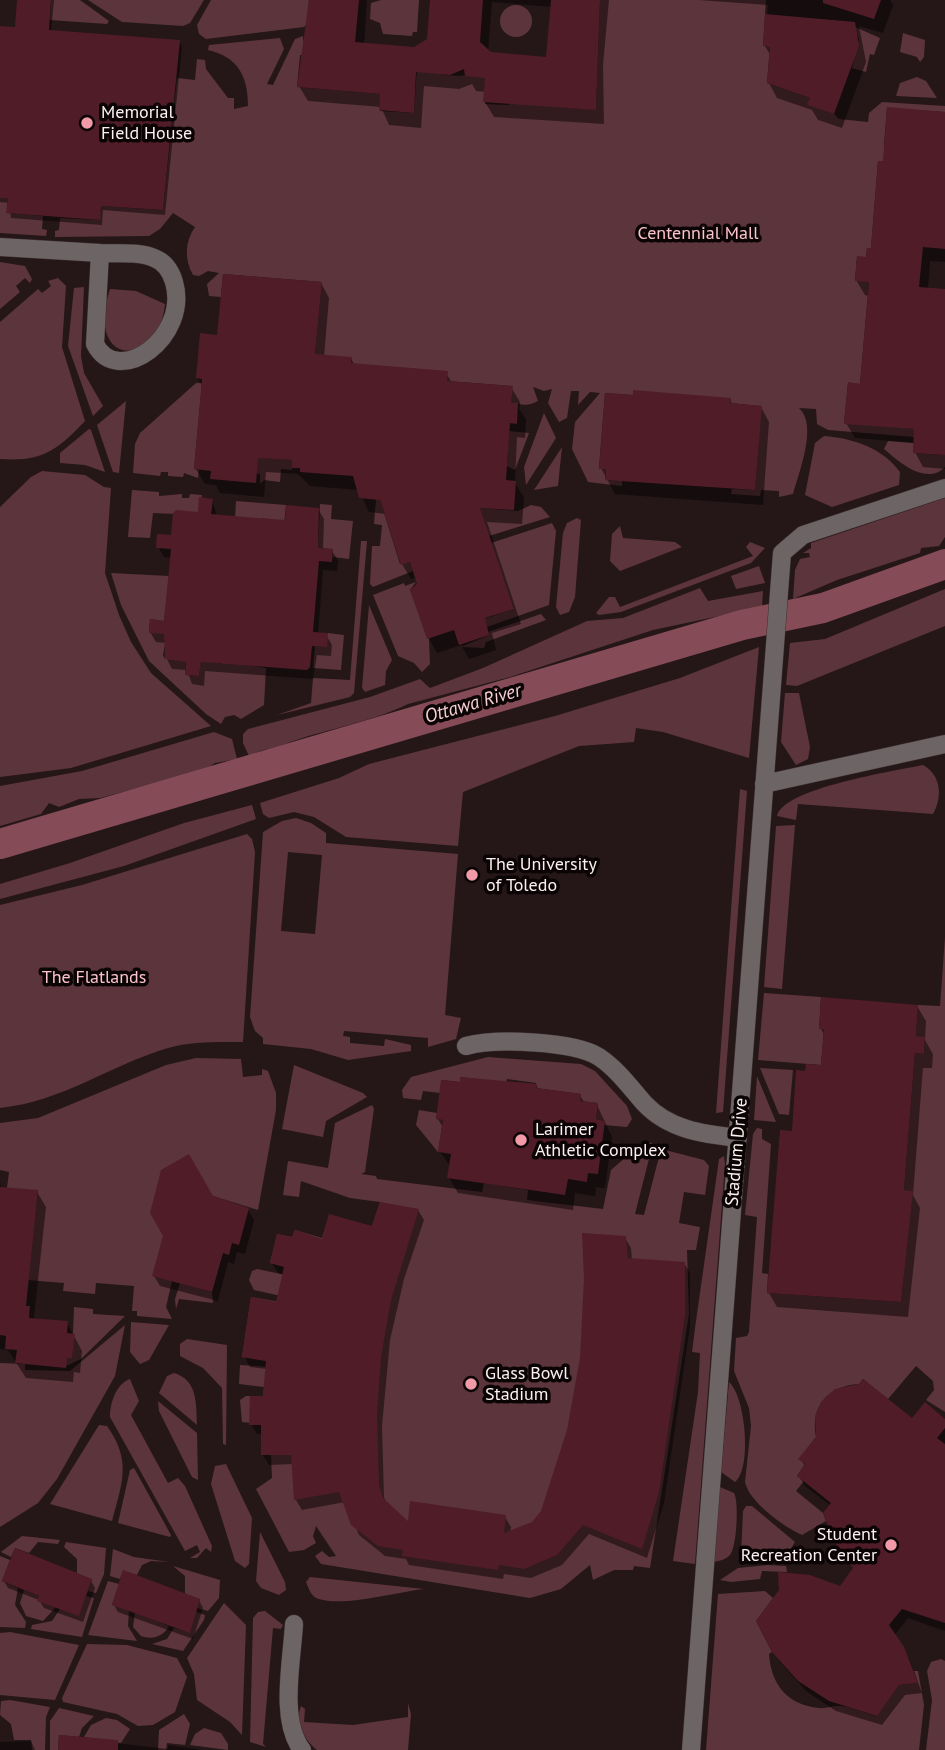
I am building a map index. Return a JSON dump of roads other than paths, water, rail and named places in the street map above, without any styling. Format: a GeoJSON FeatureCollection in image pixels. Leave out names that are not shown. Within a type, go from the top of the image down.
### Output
{"type":"FeatureCollection","features":[{"type":"Feature","properties":{"kind":"street"},"geometry":{"type":"LineString","coordinates":[[0,247],[100,253],[155,258],[167,267],[175,284],[176,315],[168,333],[137,357],[125,361],[107,358],[96,344],[100,253]]}},
{"type":"Feature","properties":{"kind":"street","name":"Stadium Drive"},"geometry":{"type":"LineString","coordinates":[[691,1750],[774,663],[780,546],[803,535],[945,488]]}},
{"type":"Feature","properties":{"kind":"street"},"geometry":{"type":"LineString","coordinates":[[764,784],[945,744]]}},
{"type":"Feature","properties":{"kind":"street"},"geometry":{"type":"LineString","coordinates":[[466,1046],[500,1042],[586,1051],[609,1064],[650,1108],[667,1121],[693,1132],[738,1139]]}},
{"type":"Feature","properties":{"kind":"street"},"geometry":{"type":"LineString","coordinates":[[294,1624],[289,1721],[294,1739],[302,1750]]}},
{"type":"Feature","properties":{"kind":"waterway","name":"Ottawa River"},"geometry":{"type":"LineString","coordinates":[[0,844],[742,625],[823,608],[945,564]]}},
{"type":"Feature","properties":{"kind":"place","name":"Memorial Field House"},"geometry":{"type":"Point","coordinates":[87,123]}},
{"type":"Feature","properties":{"kind":"place","name":"The University of Toledo"},"geometry":{"type":"Point","coordinates":[472,875]}},
{"type":"Feature","properties":{"kind":"place","name":"Larimer Athletic Complex"},"geometry":{"type":"Point","coordinates":[521,1140]}},
{"type":"Feature","properties":{"kind":"place","name":"Glass Bowl Stadium"},"geometry":{"type":"Point","coordinates":[471,1384]}},
{"type":"Feature","properties":{"kind":"place","name":"Student Recreation Center"},"geometry":{"type":"Point","coordinates":[891,1545]}},
{"type":"Feature","properties":{"kind":"park label","name":"Centennial Mall"},"geometry":{"type":"Point","coordinates":[698,234]}},
{"type":"Feature","properties":{"kind":"park label","name":"The Flatlands"},"geometry":{"type":"Point","coordinates":[94,978]}}]}
